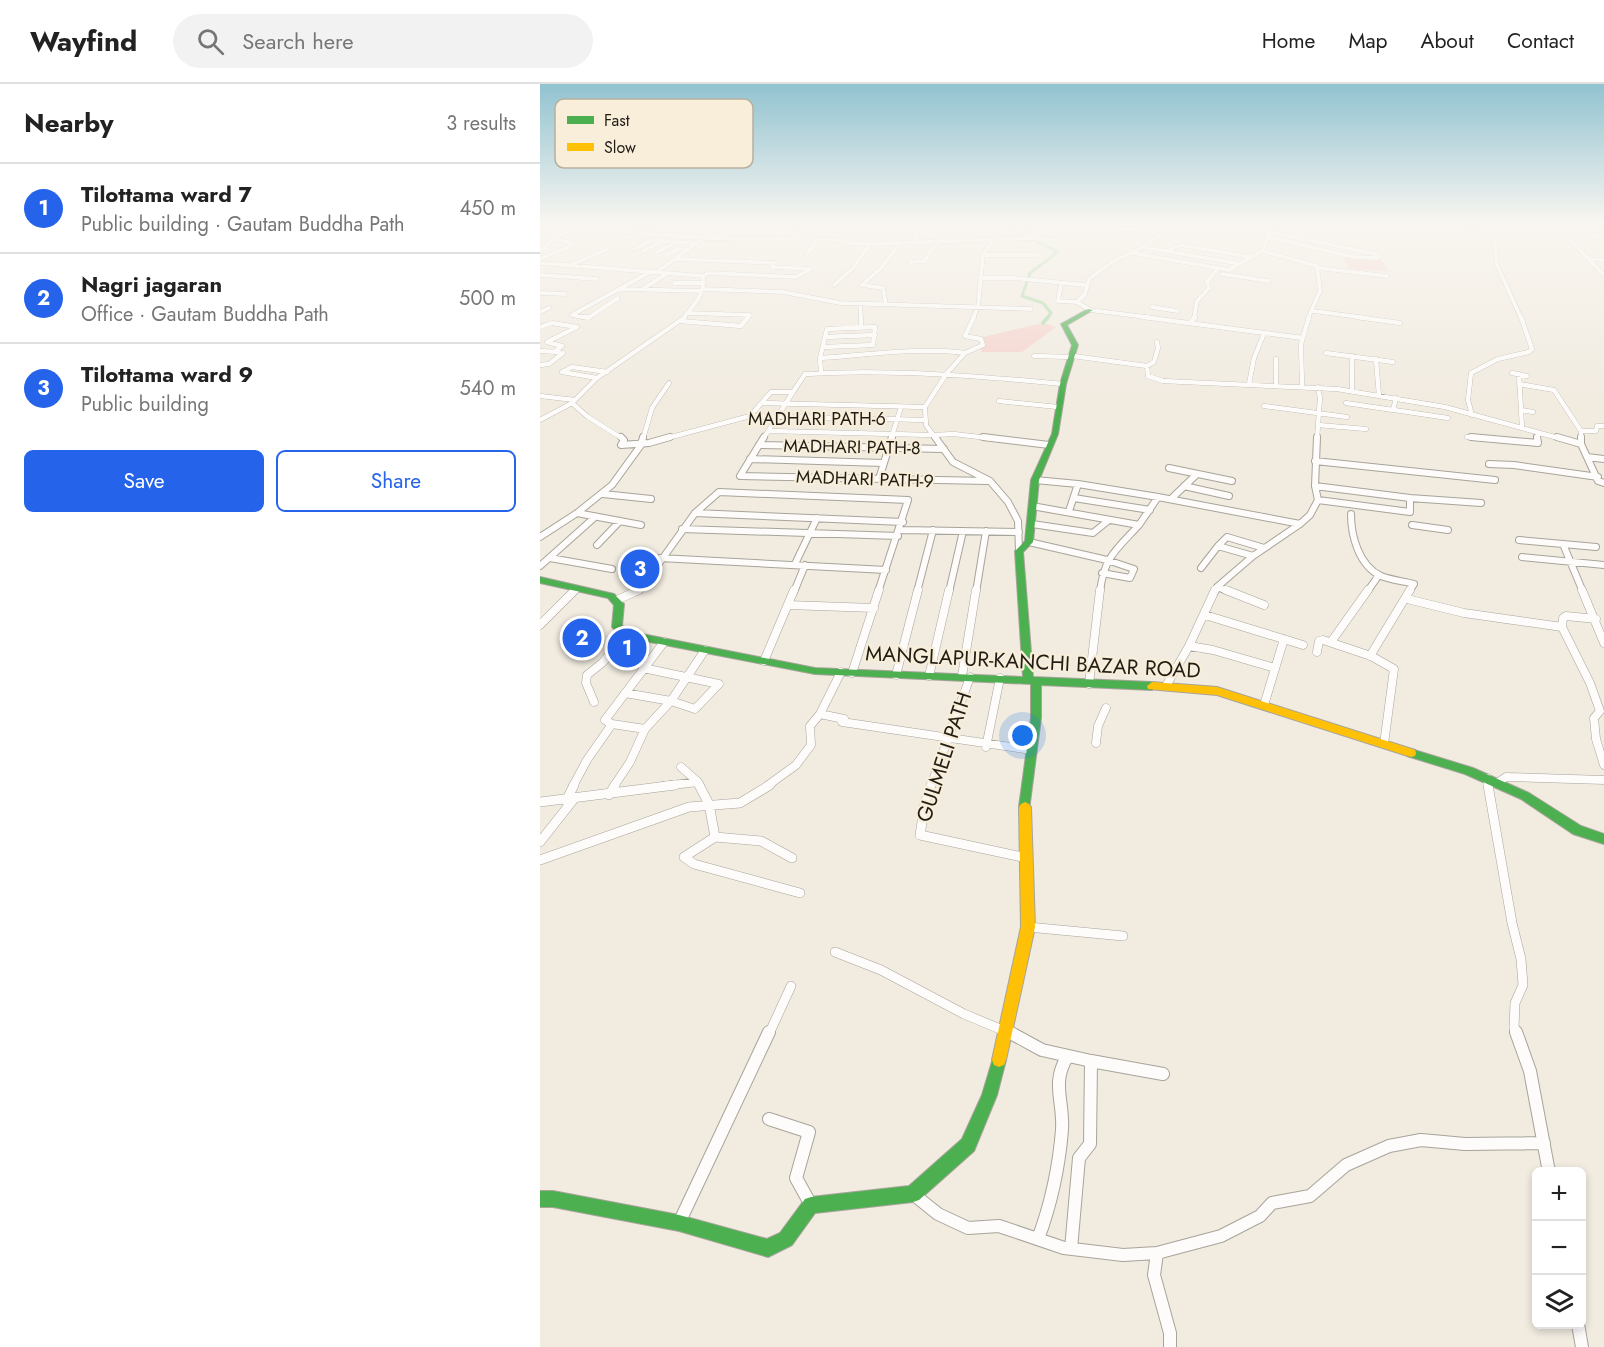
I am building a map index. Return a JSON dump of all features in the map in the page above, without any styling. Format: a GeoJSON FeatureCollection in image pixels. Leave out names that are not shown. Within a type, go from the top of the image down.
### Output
{"type":"FeatureCollection","features":[{"type":"Feature","properties":{"kind":"street"},"geometry":{"type":"LineString","coordinates":[[607,297],[618,298],[589,317],[572,315],[633,282]]}},
{"type":"Feature","properties":{"kind":"street"},"geometry":{"type":"LineString","coordinates":[[641,290],[654,282]]}},
{"type":"Feature","properties":{"kind":"street"},"geometry":{"type":"LineString","coordinates":[[540,420],[573,401],[607,372],[680,321],[697,303],[703,282]]}},
{"type":"Feature","properties":{"kind":"street"},"geometry":{"type":"LineString","coordinates":[[834,285],[837,282]]}},
{"type":"Feature","properties":{"kind":"street"},"geometry":{"type":"LineString","coordinates":[[865,282],[862,285],[883,288],[886,305]]}},
{"type":"Feature","properties":{"kind":"street"},"geometry":{"type":"LineString","coordinates":[[540,1200],[553,1199],[679,1223],[768,1248],[786,1239],[811,1205],[913,1194],[968,1145],[989,1095],[1007,1031],[1028,927],[1025,799],[1036,718],[1019,551],[1019,518],[990,481],[953,462],[932,435],[926,420],[925,407],[947,373],[965,353],[983,345],[981,339],[965,336],[978,307],[980,282]]}},
{"type":"Feature","properties":{"kind":"street"},"geometry":{"type":"LineString","coordinates":[[1045,282],[1085,285]]}},
{"type":"Feature","properties":{"kind":"street"},"geometry":{"type":"LineString","coordinates":[[1077,302],[1085,294],[1087,282]]}},
{"type":"Feature","properties":{"kind":"street"},"geometry":{"type":"LineString","coordinates":[[1191,322],[1196,315],[1197,301],[1209,288],[1207,282]]}},
{"type":"Feature","properties":{"kind":"street"},"geometry":{"type":"LineString","coordinates":[[1302,386],[1300,352],[1305,325],[1320,291],[1319,282]]}},
{"type":"Feature","properties":{"kind":"street"},"geometry":{"type":"LineString","coordinates":[[1472,415],[1468,408],[1471,373],[1496,360],[1529,352],[1532,349],[1506,282]]}},
{"type":"Feature","properties":{"kind":"street"},"geometry":{"type":"LineString","coordinates":[[662,290],[674,283],[702,288]]}},
{"type":"Feature","properties":{"kind":"street"},"geometry":{"type":"LineString","coordinates":[[1061,284],[1058,301],[1077,302],[1090,310],[1303,338]]}},
{"type":"Feature","properties":{"kind":"street"},"geometry":{"type":"LineString","coordinates":[[621,289],[772,290],[840,303],[1030,309]]}},
{"type":"Feature","properties":{"kind":"street"},"geometry":{"type":"LineString","coordinates":[[540,293],[566,294]]}},
{"type":"Feature","properties":{"kind":"street"},"geometry":{"type":"LineString","coordinates":[[860,304],[861,327]]}},
{"type":"Feature","properties":{"kind":"street"},"geometry":{"type":"LineString","coordinates":[[1140,315],[1153,306],[1177,310]]}},
{"type":"Feature","properties":{"kind":"street"},"geometry":{"type":"LineString","coordinates":[[540,312],[549,308]]}},
{"type":"Feature","properties":{"kind":"street"},"geometry":{"type":"LineString","coordinates":[[1019,551],[1029,542],[1035,480],[1059,419],[1058,407],[1062,384],[1075,345],[1064,324],[1090,310]]}},
{"type":"Feature","properties":{"kind":"street"},"geometry":{"type":"LineString","coordinates":[[1312,311],[1400,323]]}},
{"type":"Feature","properties":{"kind":"street"},"geometry":{"type":"LineString","coordinates":[[680,321],[743,326],[750,315],[689,313]]}},
{"type":"Feature","properties":{"kind":"street"},"geometry":{"type":"LineString","coordinates":[[540,330],[552,323],[577,327],[547,342],[562,346],[554,352]]}},
{"type":"Feature","properties":{"kind":"street"},"geometry":{"type":"LineString","coordinates":[[821,373],[820,358],[827,329],[874,327],[873,345],[823,348]]}},
{"type":"Feature","properties":{"kind":"street"},"geometry":{"type":"LineString","coordinates":[[825,337],[875,335]]}},
{"type":"Feature","properties":{"kind":"street"},"geometry":{"type":"LineString","coordinates":[[1249,384],[1254,358],[1263,336]]}},
{"type":"Feature","properties":{"kind":"street"},"geometry":{"type":"LineString","coordinates":[[1034,356],[1072,356],[1147,366],[1154,362],[1158,350],[1157,342]]}},
{"type":"Feature","properties":{"kind":"street"},"geometry":{"type":"LineString","coordinates":[[540,351],[563,353],[549,364],[540,365]]}},
{"type":"Feature","properties":{"kind":"street"},"geometry":{"type":"LineString","coordinates":[[820,358],[873,355],[875,353],[948,351],[965,353]]}},
{"type":"Feature","properties":{"kind":"street"},"geometry":{"type":"LineString","coordinates":[[1326,353],[1393,362]]}},
{"type":"Feature","properties":{"kind":"street"},"geometry":{"type":"LineString","coordinates":[[1352,356],[1352,391]]}},
{"type":"Feature","properties":{"kind":"street"},"geometry":{"type":"LineString","coordinates":[[1276,359],[1276,385]]}},
{"type":"Feature","properties":{"kind":"street"},"geometry":{"type":"LineString","coordinates":[[1376,359],[1379,396]]}},
{"type":"Feature","properties":{"kind":"street"},"geometry":{"type":"LineString","coordinates":[[1147,366],[1148,376],[1163,381],[1318,387],[1396,398],[1522,427],[1581,444]]}},
{"type":"Feature","properties":{"kind":"street"},"geometry":{"type":"LineString","coordinates":[[600,378],[562,372],[572,367],[607,372]]}},
{"type":"Feature","properties":{"kind":"street"},"geometry":{"type":"LineString","coordinates":[[750,459],[804,374],[860,371],[947,373],[1062,384]]}},
{"type":"Feature","properties":{"kind":"street"},"geometry":{"type":"LineString","coordinates":[[1512,373],[1527,376]]}},
{"type":"Feature","properties":{"kind":"street"},"geometry":{"type":"LineString","coordinates":[[1519,374],[1522,427]]}},
{"type":"Feature","properties":{"kind":"street"},"geometry":{"type":"LineString","coordinates":[[540,537],[603,494],[641,445],[652,408],[669,383]]}},
{"type":"Feature","properties":{"kind":"street"},"geometry":{"type":"LineString","coordinates":[[1519,384],[1554,390],[1581,430],[1581,444],[1598,481],[1604,483]]}},
{"type":"Feature","properties":{"kind":"street"},"geometry":{"type":"LineString","coordinates":[[1166,686],[1218,587],[1253,556],[1300,524],[1310,514],[1318,500],[1315,486],[1315,462],[1319,414],[1318,387]]}},
{"type":"Feature","properties":{"kind":"street"},"geometry":{"type":"LineString","coordinates":[[750,416],[771,392],[793,392]]}},
{"type":"Feature","properties":{"kind":"street"},"geometry":{"type":"LineString","coordinates":[[540,396],[573,401],[588,417],[620,436],[624,440],[621,445],[641,445]]}},
{"type":"Feature","properties":{"kind":"street"},"geometry":{"type":"LineString","coordinates":[[1395,410],[1396,398]]}},
{"type":"Feature","properties":{"kind":"street"},"geometry":{"type":"LineString","coordinates":[[999,401],[1058,407]]}},
{"type":"Feature","properties":{"kind":"street"},"geometry":{"type":"LineString","coordinates":[[1346,403],[1448,418]]}},
{"type":"Feature","properties":{"kind":"street"},"geometry":{"type":"LineString","coordinates":[[761,404],[925,407]]}},
{"type":"Feature","properties":{"kind":"street"},"geometry":{"type":"LineString","coordinates":[[1264,406],[1347,417]]}},
{"type":"Feature","properties":{"kind":"street"},"geometry":{"type":"LineString","coordinates":[[879,479],[902,407]]}},
{"type":"Feature","properties":{"kind":"street"},"geometry":{"type":"LineString","coordinates":[[1521,410],[1533,412]]}},
{"type":"Feature","properties":{"kind":"street","name":"MADHARI PATH-6"},"geometry":{"type":"LineString","coordinates":[[641,445],[750,416],[926,420]]}},
{"type":"Feature","properties":{"kind":"street"},"geometry":{"type":"LineString","coordinates":[[1318,425],[1366,429]]}},
{"type":"Feature","properties":{"kind":"street"},"geometry":{"type":"LineString","coordinates":[[1581,430],[1596,431],[1597,426],[1604,426]]}},
{"type":"Feature","properties":{"kind":"street"},"geometry":{"type":"LineString","coordinates":[[769,431],[954,434],[1049,445]]}},
{"type":"Feature","properties":{"kind":"street"},"geometry":{"type":"LineString","coordinates":[[1467,437],[1538,443],[1537,432]]}},
{"type":"Feature","properties":{"kind":"street","name":"MADHARI PATH-8"},"geometry":{"type":"LineString","coordinates":[[759,446],[944,449]]}},
{"type":"Feature","properties":{"kind":"street"},"geometry":{"type":"LineString","coordinates":[[1587,457],[1604,459]]}},
{"type":"Feature","properties":{"kind":"street"},"geometry":{"type":"LineString","coordinates":[[750,459],[883,463]]}},
{"type":"Feature","properties":{"kind":"street","name":"MADHARI PATH-9"},"geometry":{"type":"LineString","coordinates":[[750,459],[740,476],[990,481]]}},
{"type":"Feature","properties":{"kind":"street"},"geometry":{"type":"LineString","coordinates":[[1315,462],[1495,480]]}},
{"type":"Feature","properties":{"kind":"street"},"geometry":{"type":"LineString","coordinates":[[1489,464],[1514,465],[1598,477]]}},
{"type":"Feature","properties":{"kind":"street"},"geometry":{"type":"LineString","coordinates":[[1169,468],[1232,481]]}},
{"type":"Feature","properties":{"kind":"street"},"geometry":{"type":"LineString","coordinates":[[1035,480],[1078,484],[1158,497],[1169,501],[1197,474]]}},
{"type":"Feature","properties":{"kind":"street"},"geometry":{"type":"LineString","coordinates":[[1069,511],[1078,484]]}},
{"type":"Feature","properties":{"kind":"street"},"geometry":{"type":"LineString","coordinates":[[1184,486],[1229,496]]}},
{"type":"Feature","properties":{"kind":"street"},"geometry":{"type":"LineString","coordinates":[[1315,486],[1410,498],[1481,503]]}},
{"type":"Feature","properties":{"kind":"street"},"geometry":{"type":"LineString","coordinates":[[540,860],[689,807],[740,803],[788,773],[811,745],[810,726],[847,673],[874,608],[903,522],[908,500],[719,492],[695,513],[682,529],[640,590],[617,600]]}},
{"type":"Feature","properties":{"kind":"street"},"geometry":{"type":"LineString","coordinates":[[603,494],[651,499]]}},
{"type":"Feature","properties":{"kind":"street"},"geometry":{"type":"LineString","coordinates":[[1089,684],[1102,573],[1107,560],[1139,525],[1158,497]]}},
{"type":"Feature","properties":{"kind":"street"},"geometry":{"type":"LineString","coordinates":[[1074,498],[1150,510]]}},
{"type":"Feature","properties":{"kind":"street"},"geometry":{"type":"LineString","coordinates":[[1172,498],[1300,524]]}},
{"type":"Feature","properties":{"kind":"street"},"geometry":{"type":"LineString","coordinates":[[1410,498],[1412,526],[1448,530]]}},
{"type":"Feature","properties":{"kind":"street"},"geometry":{"type":"LineString","coordinates":[[1318,500],[1410,512]]}},
{"type":"Feature","properties":{"kind":"street"},"geometry":{"type":"LineString","coordinates":[[1032,506],[1139,525]]}},
{"type":"Feature","properties":{"kind":"street"},"geometry":{"type":"LineString","coordinates":[[577,513],[641,525]]}},
{"type":"Feature","properties":{"kind":"street"},"geometry":{"type":"LineString","coordinates":[[695,513],[903,522]]}},
{"type":"Feature","properties":{"kind":"street"},"geometry":{"type":"LineString","coordinates":[[1351,514],[1350,524],[1359,550],[1368,565],[1379,575],[1414,584],[1370,656]]}},
{"type":"Feature","properties":{"kind":"street"},"geometry":{"type":"LineString","coordinates":[[540,566],[595,517]]}},
{"type":"Feature","properties":{"kind":"street"},"geometry":{"type":"LineString","coordinates":[[795,564],[817,518]]}},
{"type":"Feature","properties":{"kind":"street"},"geometry":{"type":"LineString","coordinates":[[1032,524],[1093,533],[1109,520]]}},
{"type":"Feature","properties":{"kind":"street"},"geometry":{"type":"LineString","coordinates":[[597,545],[620,521]]}},
{"type":"Feature","properties":{"kind":"street"},"geometry":{"type":"LineString","coordinates":[[682,529],[811,533],[899,533],[933,530],[1018,531]]}},
{"type":"Feature","properties":{"kind":"street"},"geometry":{"type":"LineString","coordinates":[[896,675],[933,530]]}},
{"type":"Feature","properties":{"kind":"street"},"geometry":{"type":"LineString","coordinates":[[929,676],[963,531]]}},
{"type":"Feature","properties":{"kind":"street","name":"GULMELI PATH"},"geometry":{"type":"LineString","coordinates":[[986,531],[966,676],[925,803],[920,837],[1028,858]]}},
{"type":"Feature","properties":{"kind":"street"},"geometry":{"type":"LineString","coordinates":[[1201,568],[1227,537],[1264,548]]}},
{"type":"Feature","properties":{"kind":"street"},"geometry":{"type":"LineString","coordinates":[[1519,540],[1596,547]]}},
{"type":"Feature","properties":{"kind":"street"},"geometry":{"type":"LineString","coordinates":[[1029,542],[1107,560],[1134,569],[1130,578],[1102,573]]}},
{"type":"Feature","properties":{"kind":"street"},"geometry":{"type":"LineString","coordinates":[[1563,544],[1604,643]]}},
{"type":"Feature","properties":{"kind":"street"},"geometry":{"type":"LineString","coordinates":[[1218,546],[1253,556]]}},
{"type":"Feature","properties":{"kind":"street"},"geometry":{"type":"LineString","coordinates":[[1522,557],[1604,565]]}},
{"type":"Feature","properties":{"kind":"street"},"geometry":{"type":"LineString","coordinates":[[550,558],[612,569]]}},
{"type":"Feature","properties":{"kind":"street"},"geometry":{"type":"LineString","coordinates":[[660,558],[886,570]]}},
{"type":"Feature","properties":{"kind":"street"},"geometry":{"type":"LineString","coordinates":[[764,661],[805,566]]}},
{"type":"Feature","properties":{"kind":"street"},"geometry":{"type":"LineString","coordinates":[[1331,642],[1379,575]]}},
{"type":"Feature","properties":{"kind":"street"},"geometry":{"type":"LineString","coordinates":[[540,580],[605,594],[617,600],[619,604],[617,627],[628,634],[602,663],[587,675],[586,683],[594,702]]}},
{"type":"Feature","properties":{"kind":"street"},"geometry":{"type":"LineString","coordinates":[[1218,587],[1264,606]]}},
{"type":"Feature","properties":{"kind":"street"},"geometry":{"type":"LineString","coordinates":[[540,625],[576,589]]}},
{"type":"Feature","properties":{"kind":"street"},"geometry":{"type":"LineString","coordinates":[[1407,598],[1422,604],[1493,618],[1562,627]]}},
{"type":"Feature","properties":{"kind":"street"},"geometry":{"type":"LineString","coordinates":[[788,605],[874,608]]}},
{"type":"Feature","properties":{"kind":"street"},"geometry":{"type":"LineString","coordinates":[[1205,615],[1303,645]]}},
{"type":"Feature","properties":{"kind":"street"},"geometry":{"type":"LineString","coordinates":[[1596,619],[1566,616],[1563,618],[1562,627],[1590,683],[1600,711],[1594,718],[1596,739],[1604,765]]}},
{"type":"Feature","properties":{"kind":"street","name":"MANGLAPUR-KANCHI BAZAR ROAD"},"geometry":{"type":"LineString","coordinates":[[628,634],[815,671],[966,676],[1212,690],[1492,780],[1525,796],[1577,830],[1604,839]]}},
{"type":"Feature","properties":{"kind":"street"},"geometry":{"type":"LineString","coordinates":[[1264,705],[1284,639]]}},
{"type":"Feature","properties":{"kind":"street"},"geometry":{"type":"LineString","coordinates":[[1317,652],[1319,641],[1331,642],[1370,656],[1394,669],[1384,744]]}},
{"type":"Feature","properties":{"kind":"street"},"geometry":{"type":"LineString","coordinates":[[645,729],[612,724],[605,720],[664,642]]}},
{"type":"Feature","properties":{"kind":"street"},"geometry":{"type":"LineString","coordinates":[[1189,646],[1213,650],[1275,668]]}},
{"type":"Feature","properties":{"kind":"street"},"geometry":{"type":"LineString","coordinates":[[609,795],[630,762],[645,729],[671,701],[705,650]]}},
{"type":"Feature","properties":{"kind":"street"},"geometry":{"type":"LineString","coordinates":[[625,693],[671,701],[695,709],[719,684],[643,668]]}},
{"type":"Feature","properties":{"kind":"street"},"geometry":{"type":"LineString","coordinates":[[986,747],[1000,678]]}},
{"type":"Feature","properties":{"kind":"street"},"geometry":{"type":"LineString","coordinates":[[1096,743],[1097,728],[1106,708]]}},
{"type":"Feature","properties":{"kind":"street"},"geometry":{"type":"LineString","coordinates":[[819,714],[844,719],[843,722],[947,738],[986,747],[1031,750]]}},
{"type":"Feature","properties":{"kind":"street"},"geometry":{"type":"LineString","coordinates":[[540,842],[569,800],[587,760],[612,724]]}},
{"type":"Feature","properties":{"kind":"street"},"geometry":{"type":"LineString","coordinates":[[681,767],[698,782],[709,804],[715,837]]}},
{"type":"Feature","properties":{"kind":"street"},"geometry":{"type":"LineString","coordinates":[[1548,1167],[1530,1071],[1514,1029],[1515,1004],[1523,985],[1521,959],[1512,923],[1492,780],[1506,777],[1604,780]]}},
{"type":"Feature","properties":{"kind":"street"},"geometry":{"type":"LineString","coordinates":[[540,802],[698,782]]}},
{"type":"Feature","properties":{"kind":"street"},"geometry":{"type":"LineString","coordinates":[[792,858],[761,841],[715,837],[684,857],[694,864],[800,893]]}},
{"type":"Feature","properties":{"kind":"street"},"geometry":{"type":"LineString","coordinates":[[1028,927],[1123,936]]}},
{"type":"Feature","properties":{"kind":"street"},"geometry":{"type":"LineString","coordinates":[[835,952],[881,970],[964,1014],[1007,1031],[1042,1050],[1067,1057],[1163,1074]]}},
{"type":"Feature","properties":{"kind":"street"},"geometry":{"type":"LineString","coordinates":[[679,1223],[791,986]]}},
{"type":"Feature","properties":{"kind":"street"},"geometry":{"type":"LineString","coordinates":[[1038,1239],[1047,1209],[1063,1127],[1061,1104],[1057,1094],[1061,1066],[1067,1057]]}},
{"type":"Feature","properties":{"kind":"street"},"geometry":{"type":"LineString","coordinates":[[1071,1249],[1078,1158],[1090,1144],[1091,1061]]}},
{"type":"Feature","properties":{"kind":"street"},"geometry":{"type":"LineString","coordinates":[[769,1119],[809,1132],[796,1178],[811,1205]]}},
{"type":"Feature","properties":{"kind":"street"},"geometry":{"type":"LineString","coordinates":[[913,1194],[938,1214],[968,1228],[999,1226],[1071,1249],[1123,1255],[1157,1253],[1221,1236],[1260,1216],[1272,1203],[1310,1196],[1346,1165],[1389,1146],[1422,1140],[1465,1144],[1544,1143]]}},
{"type":"Feature","properties":{"kind":"street"},"geometry":{"type":"LineString","coordinates":[[1157,1253],[1154,1275],[1163,1300],[1170,1333],[1170,1347]]}},
{"type":"Feature","properties":{"kind":"street"},"geometry":{"type":"LineString","coordinates":[[1579,1329],[1582,1347]]}},
{"type":"Feature","properties":{"kind":"shaded area"},"geometry":{"type":"Polygon","coordinates":[[[1043,323],[1056,327],[1022,352],[982,352],[979,346],[979,338],[1043,323]]]}},
{"type":"Feature","properties":{"kind":"waterway"},"geometry":{"type":"LineString","coordinates":[[1027,282],[1022,296],[1043,303],[1051,313],[1047,318]]}},
{"type":"Feature","properties":{"kind":"waterway"},"geometry":{"type":"LineString","coordinates":[[1043,323],[1048,317]]}},
{"type":"Feature","properties":{"kind":"traffic: fast"},"geometry":{"type":"LineString","coordinates":[[1028,681],[1019,551],[1029,542],[1035,480],[1055,434],[1063,384],[1075,345],[1064,324],[1090,310]]}},
{"type":"Feature","properties":{"kind":"traffic: fast"},"geometry":{"type":"LineString","coordinates":[[540,580],[611,596],[619,604],[617,627],[634,636],[815,671],[1152,686]]}},
{"type":"Feature","properties":{"kind":"traffic: fast"},"geometry":{"type":"LineString","coordinates":[[1025,807],[1036,718],[1036,682]]}},
{"type":"Feature","properties":{"kind":"traffic: fast"},"geometry":{"type":"LineString","coordinates":[[1411,753],[1469,771],[1525,796],[1577,830],[1604,839]]}},
{"type":"Feature","properties":{"kind":"traffic: fast"},"geometry":{"type":"LineString","coordinates":[[540,1199],[553,1199],[679,1223],[768,1248],[786,1239],[811,1205],[913,1194],[968,1145],[989,1095],[999,1060]]}},
{"type":"Feature","properties":{"kind":"traffic: slow"},"geometry":{"type":"LineString","coordinates":[[1152,686],[1217,691],[1411,753]]}},
{"type":"Feature","properties":{"kind":"traffic: slow"},"geometry":{"type":"LineString","coordinates":[[999,1060],[1028,927],[1025,807]]}},
{"type":"Feature","properties":{"kind":"place","name":"Tilottama ward 9"},"geometry":{"type":"Point","coordinates":[640,569]}},
{"type":"Feature","properties":{"kind":"place","name":"Nagri jagaran"},"geometry":{"type":"Point","coordinates":[582,638]}},
{"type":"Feature","properties":{"kind":"place","name":"Tilottama ward 7"},"geometry":{"type":"Point","coordinates":[627,648]}}]}
